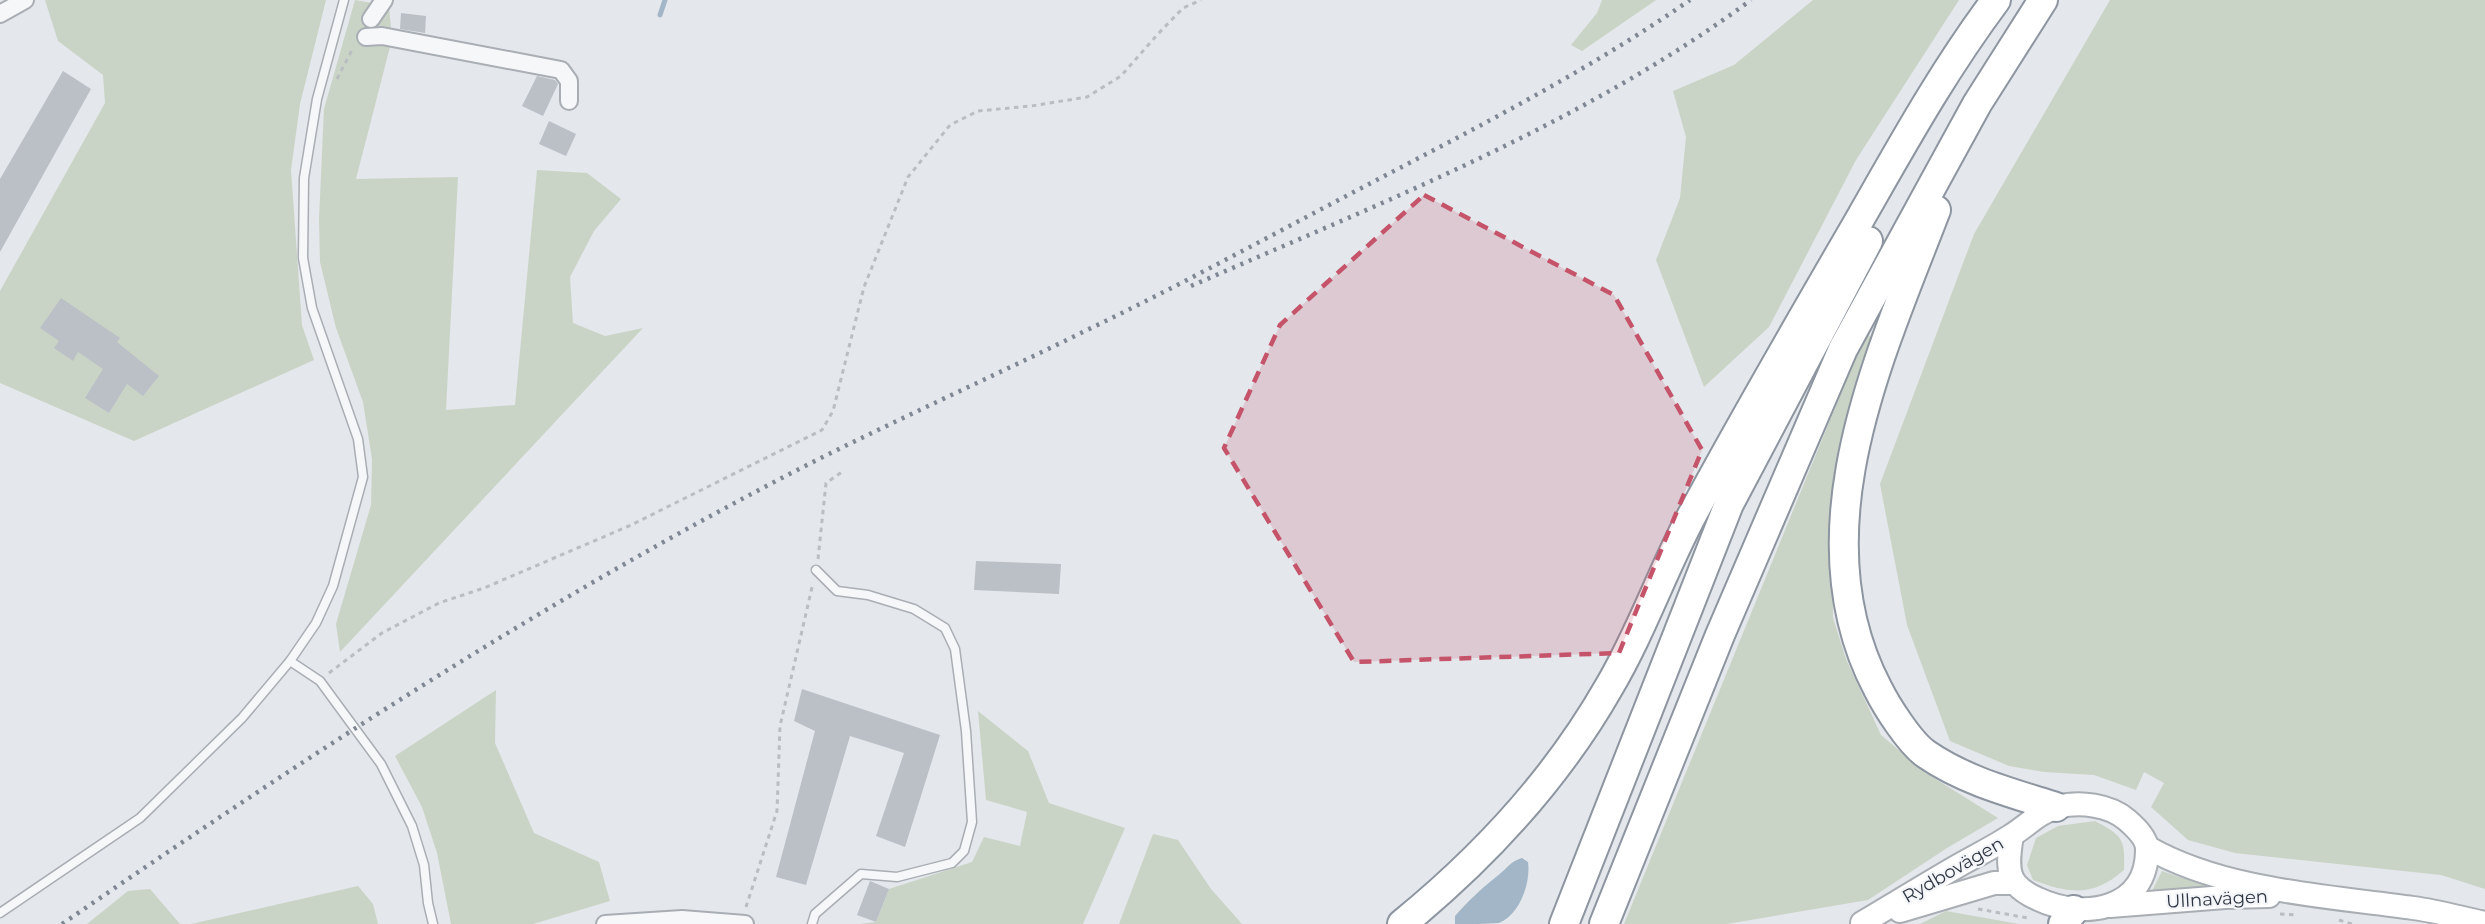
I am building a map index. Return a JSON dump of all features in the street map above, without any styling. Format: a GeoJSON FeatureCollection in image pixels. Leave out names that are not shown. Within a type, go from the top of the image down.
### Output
{"type":"FeatureCollection","features":[{"type":"Feature","properties":{"kind":"highway"},"geometry":{"type":"LineString","coordinates":[[1402,924],[1436,896],[1486,847],[1524,805],[1578,738],[1611,685],[1679,540],[1781,354],[1929,96],[1958,51],[1996,0]]}},
{"type":"Feature","properties":{"kind":"highway"},"geometry":{"type":"LineString","coordinates":[[1564,924],[1729,504],[1884,208],[2007,0]]}},
{"type":"Feature","properties":{"kind":"highway"},"geometry":{"type":"LineString","coordinates":[[1604,924],[1720,635],[1843,349],[1977,104],[2043,0]]}},
{"type":"Feature","properties":{"kind":"highway"},"geometry":{"type":"LineString","coordinates":[[1977,104],[1879,359],[1855,442],[1843,527],[1845,581],[1855,633],[1869,672],[1889,710],[1925,753],[1983,784],[2056,807]]}},
{"type":"Feature","properties":{"kind":"street"},"geometry":{"type":"LineString","coordinates":[[0,14],[25,0]]}},
{"type":"Feature","properties":{"kind":"street"},"geometry":{"type":"LineString","coordinates":[[371,19],[384,0]]}},
{"type":"Feature","properties":{"kind":"street"},"geometry":{"type":"LineString","coordinates":[[366,37],[382,36],[561,70],[569,81],[568,101]]}},
{"type":"Feature","properties":{"kind":"street"},"geometry":{"type":"LineString","coordinates":[[2071,804],[2108,809],[2124,817],[2138,830],[2147,847],[2144,868],[2138,883],[2127,896],[2110,906],[2068,917],[2014,883],[2009,854],[2012,835],[2035,817],[2056,807],[2071,804]]}},
{"type":"Feature","properties":{"kind":"street","name":"Rydbovägen"},"geometry":{"type":"LineString","coordinates":[[1858,923],[2012,835]]}},
{"type":"Feature","properties":{"kind":"street","name":"Ullnavägen"},"geometry":{"type":"LineString","coordinates":[[2147,847],[2168,859],[2225,878],[2325,896],[2416,908],[2485,923]]}},
{"type":"Feature","properties":{"kind":"street","name":"Rydbovägen"},"geometry":{"type":"LineString","coordinates":[[1858,923],[1951,894],[1994,883],[2014,883]]}},
{"type":"Feature","properties":{"kind":"street","name":"Ullnavägen"},"geometry":{"type":"LineString","coordinates":[[2110,906],[2225,897],[2325,896]]}},
{"type":"Feature","properties":{"kind":"street"},"geometry":{"type":"LineString","coordinates":[[605,924],[682,921],[743,923]]}},
{"type":"Feature","properties":{"kind":"lane"},"geometry":{"type":"LineString","coordinates":[[0,913],[140,818],[242,718],[290,662],[316,623],[333,586],[363,477],[358,439],[312,308],[303,258],[304,178],[317,99],[344,0]]}},
{"type":"Feature","properties":{"kind":"lane"},"geometry":{"type":"LineString","coordinates":[[812,924],[814,914],[861,874],[897,877],[952,863],[964,851],[972,822],[966,731],[955,649],[945,628],[914,609],[868,595],[837,591],[816,570]]}},
{"type":"Feature","properties":{"kind":"lane"},"geometry":{"type":"LineString","coordinates":[[290,662],[320,681],[381,764],[412,826],[424,864],[428,903],[434,924]]}},
{"type":"Feature","properties":{"kind":"path"},"geometry":{"type":"LineString","coordinates":[[320,681],[382,633],[439,603],[484,588],[629,526],[822,430],[833,411],[864,287],[908,177],[950,125],[978,111],[1087,97],[1121,76],[1184,8],[1201,0]]}},
{"type":"Feature","properties":{"kind":"path"},"geometry":{"type":"LineString","coordinates":[[317,99],[335,83],[353,47],[366,37]]}},
{"type":"Feature","properties":{"kind":"path"},"geometry":{"type":"LineString","coordinates":[[743,923],[777,811],[780,726],[816,570],[826,483],[842,472]]}},
{"type":"Feature","properties":{"kind":"path"},"geometry":{"type":"LineString","coordinates":[[1975,908],[2031,919]]}},
{"type":"Feature","properties":{"kind":"highlighted area"},"geometry":{"type":"Polygon","coordinates":[[[1424,195],[1614,295],[1702,450],[1619,653],[1354,662],[1224,448],[1280,325],[1424,195]]]}},
{"type":"Feature","properties":{"kind":"green space"},"geometry":{"type":"Polygon","coordinates":[[[45,0],[326,0],[300,104],[291,170],[302,325],[314,360],[134,441],[0,383],[0,291],[105,103],[103,75],[58,41],[45,0]]]}},
{"type":"Feature","properties":{"kind":"green space"},"geometry":{"type":"Polygon","coordinates":[[[355,0],[389,6],[392,39],[356,179],[458,177],[446,410],[515,405],[537,170],[587,173],[621,199],[594,231],[570,277],[573,323],[605,336],[643,328],[340,652],[336,624],[371,505],[372,459],[363,402],[336,328],[320,262],[319,219],[324,109],[355,0]]]}},
{"type":"Feature","properties":{"kind":"green space"},"geometry":{"type":"Polygon","coordinates":[[[1602,0],[1656,0],[1582,51],[1571,45],[1597,13],[1602,0]]]}},
{"type":"Feature","properties":{"kind":"green space"},"geometry":{"type":"Polygon","coordinates":[[[1813,0],[1959,0],[1856,160],[1769,327],[1704,387],[1656,260],[1680,198],[1686,137],[1673,91],[1734,65],[1813,0]]]}},
{"type":"Feature","properties":{"kind":"green space"},"geometry":{"type":"Polygon","coordinates":[[[2110,0],[2485,0],[2485,889],[2441,875],[2235,853],[2188,840],[2151,807],[2164,783],[2144,772],[2136,790],[2094,775],[2044,772],[2009,766],[1950,741],[1907,625],[1880,484],[1974,234],[2110,0]]]}},
{"type":"Feature","properties":{"kind":"green space"},"geometry":{"type":"Polygon","coordinates":[[[1866,332],[1872,339],[1846,436],[1832,536],[1833,618],[1846,659],[1881,735],[1926,773],[1998,818],[1947,848],[1868,900],[1727,924],[1624,924],[1866,332]]]}},
{"type":"Feature","properties":{"kind":"green space"},"geometry":{"type":"Polygon","coordinates":[[[496,690],[495,743],[534,833],[599,862],[610,901],[533,924],[451,924],[437,853],[422,807],[395,756],[496,690]]]}},
{"type":"Feature","properties":{"kind":"green space"},"geometry":{"type":"Polygon","coordinates":[[[978,711],[1028,751],[1049,803],[1125,828],[1083,924],[860,924],[876,922],[889,889],[972,862],[984,837],[1020,846],[1027,812],[986,800],[978,711]]]}},
{"type":"Feature","properties":{"kind":"green space"},"geometry":{"type":"Polygon","coordinates":[[[2095,821],[2117,835],[2123,845],[2124,870],[2113,879],[2091,889],[2070,890],[2033,880],[2027,865],[2036,838],[2058,826],[2095,821]]]}},
{"type":"Feature","properties":{"kind":"green space"},"geometry":{"type":"Polygon","coordinates":[[[1153,834],[1178,840],[1211,889],[1242,924],[1119,924],[1153,834]]]}},
{"type":"Feature","properties":{"kind":"green space"},"geometry":{"type":"Polygon","coordinates":[[[2162,871],[2179,877],[2208,882],[2207,887],[2151,893],[2162,871]]]}},
{"type":"Feature","properties":{"kind":"green space"},"geometry":{"type":"Polygon","coordinates":[[[358,886],[373,904],[378,924],[191,924],[358,886]]]}},
{"type":"Feature","properties":{"kind":"green space"},"geometry":{"type":"Polygon","coordinates":[[[150,889],[180,924],[87,924],[128,891],[150,889]]]}},
{"type":"Feature","properties":{"kind":"green space"},"geometry":{"type":"Polygon","coordinates":[[[1946,911],[2019,924],[1920,924],[1946,911]]]}},
{"type":"Feature","properties":{"kind":"water"},"geometry":{"type":"Polygon","coordinates":[[[1522,858],[1528,862],[1528,879],[1526,888],[1513,913],[1499,923],[1455,924],[1455,916],[1470,900],[1511,863],[1522,858]]]}},
{"type":"Feature","properties":{"kind":"building"},"geometry":{"type":"Polygon","coordinates":[[[401,13],[426,16],[425,33],[400,29],[401,13]]]}},
{"type":"Feature","properties":{"kind":"building"},"geometry":{"type":"Polygon","coordinates":[[[63,71],[91,89],[0,252],[0,179],[63,71]]]}},
{"type":"Feature","properties":{"kind":"building"},"geometry":{"type":"Polygon","coordinates":[[[537,76],[555,80],[558,84],[543,116],[522,106],[537,76]]]}},
{"type":"Feature","properties":{"kind":"building"},"geometry":{"type":"Polygon","coordinates":[[[549,121],[576,134],[566,156],[539,144],[549,121]]]}},
{"type":"Feature","properties":{"kind":"building"},"geometry":{"type":"Polygon","coordinates":[[[61,298],[120,338],[117,342],[159,376],[143,396],[127,384],[109,413],[85,398],[103,369],[78,352],[73,361],[54,348],[59,341],[40,328],[61,298]]]}},
{"type":"Feature","properties":{"kind":"building"},"geometry":{"type":"Polygon","coordinates":[[[976,561],[1061,564],[1059,594],[974,590],[976,561]]]}},
{"type":"Feature","properties":{"kind":"building"},"geometry":{"type":"Polygon","coordinates":[[[802,689],[940,735],[905,847],[876,836],[904,753],[850,736],[806,885],[776,877],[815,731],[794,721],[802,689]]]}},
{"type":"Feature","properties":{"kind":"building"},"geometry":{"type":"Polygon","coordinates":[[[870,881],[889,889],[876,922],[857,915],[870,881]]]}},
{"type":"Feature","properties":{"kind":"waterway"},"geometry":{"type":"LineString","coordinates":[[660,15],[665,0]]}},
{"type":"Feature","properties":{"kind":"railway"},"geometry":{"type":"LineString","coordinates":[[62,924],[244,801],[427,682],[710,516],[807,465],[1159,295],[1534,96],[1613,50],[1690,0]]}},
{"type":"Feature","properties":{"kind":"railway"},"geometry":{"type":"LineString","coordinates":[[1191,286],[1408,192],[1550,123],[1619,86],[1686,45],[1751,0]]}}]}
